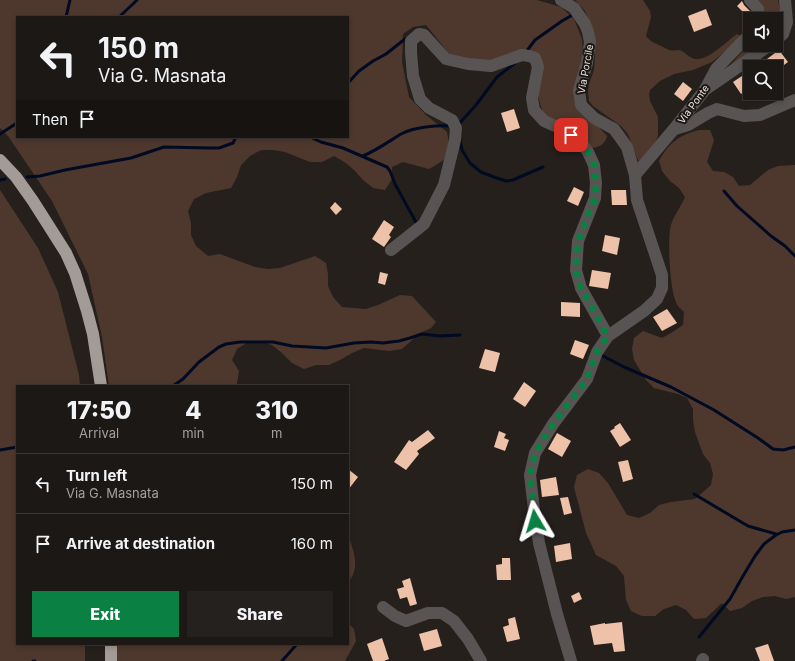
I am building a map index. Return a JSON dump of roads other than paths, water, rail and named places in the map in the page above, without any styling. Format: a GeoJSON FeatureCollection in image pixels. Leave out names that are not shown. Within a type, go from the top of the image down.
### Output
{"type":"FeatureCollection","features":[{"type":"Feature","properties":{"kind":"highway"},"geometry":{"type":"LineString","coordinates":[[0,160],[16,177],[33,201],[66,253],[75,273],[93,334],[101,385]]}},
{"type":"Feature","properties":{"kind":"highway"},"geometry":{"type":"LineString","coordinates":[[111,645],[111,661]]}},
{"type":"Feature","properties":{"kind":"street","name":"Via Porcile"},"geometry":{"type":"LineString","coordinates":[[561,0],[574,8],[585,24],[590,42],[587,63],[579,90],[581,105],[594,118],[614,129],[627,147],[635,175],[637,200],[662,275],[662,288],[657,299],[644,311],[608,336]]}},
{"type":"Feature","properties":{"kind":"street"},"geometry":{"type":"LineString","coordinates":[[750,0],[758,12]]}},
{"type":"Feature","properties":{"kind":"street"},"geometry":{"type":"LineString","coordinates":[[783,34],[787,22],[785,0]]}},
{"type":"Feature","properties":{"kind":"street"},"geometry":{"type":"LineString","coordinates":[[391,250],[424,224],[444,185],[455,140],[456,128],[452,120],[429,108],[420,99],[413,76],[411,41],[419,34],[424,35],[446,59],[468,64],[491,66],[522,55],[535,58],[538,67],[532,98],[534,110],[544,121],[562,129],[580,141],[588,152],[594,165],[596,183],[595,198],[578,241],[576,270],[581,288],[608,336],[597,352],[587,379],[553,424],[535,453],[530,475],[539,543],[557,614],[571,661]]}},
{"type":"Feature","properties":{"kind":"street","name":"Via Ponte"},"geometry":{"type":"LineString","coordinates":[[635,175],[704,91],[716,68],[743,41]]}},
{"type":"Feature","properties":{"kind":"street"},"geometry":{"type":"LineString","coordinates":[[704,91],[760,52]]}},
{"type":"Feature","properties":{"kind":"street"},"geometry":{"type":"LineString","coordinates":[[674,129],[688,124],[717,109],[744,116],[760,115],[795,100]]}},
{"type":"Feature","properties":{"kind":"street"},"geometry":{"type":"LineString","coordinates":[[383,607],[395,616],[406,621],[428,613],[442,613],[454,621],[468,639],[481,661]]}},
{"type":"Feature","properties":{"kind":"waterway"},"geometry":{"type":"LineString","coordinates":[[66,16],[70,0]]}},
{"type":"Feature","properties":{"kind":"waterway"},"geometry":{"type":"LineString","coordinates":[[120,16],[137,0]]}},
{"type":"Feature","properties":{"kind":"waterway"},"geometry":{"type":"LineString","coordinates":[[526,52],[535,40],[574,14]]}},
{"type":"Feature","properties":{"kind":"waterway"},"geometry":{"type":"LineString","coordinates":[[349,82],[359,71],[386,54],[405,39]]}},
{"type":"Feature","properties":{"kind":"waterway"},"geometry":{"type":"LineString","coordinates":[[458,125],[476,105],[497,77],[515,63]]}},
{"type":"Feature","properties":{"kind":"waterway"},"geometry":{"type":"LineString","coordinates":[[0,134],[16,124]]}},
{"type":"Feature","properties":{"kind":"waterway"},"geometry":{"type":"LineString","coordinates":[[363,156],[406,132],[426,127],[452,126]]}},
{"type":"Feature","properties":{"kind":"waterway"},"geometry":{"type":"LineString","coordinates":[[27,177],[40,176],[131,158],[164,147],[219,148],[233,143],[236,138]]}},
{"type":"Feature","properties":{"kind":"waterway"},"geometry":{"type":"LineString","coordinates":[[312,138],[343,148],[387,167],[417,224],[419,224]]}},
{"type":"Feature","properties":{"kind":"waterway"},"geometry":{"type":"LineString","coordinates":[[460,140],[462,150],[470,163],[481,172],[506,181],[513,180],[543,167]]}},
{"type":"Feature","properties":{"kind":"waterway"},"geometry":{"type":"LineString","coordinates":[[0,180],[5,179]]}},
{"type":"Feature","properties":{"kind":"waterway"},"geometry":{"type":"LineString","coordinates":[[724,191],[737,206],[795,256]]}},
{"type":"Feature","properties":{"kind":"waterway"},"geometry":{"type":"LineString","coordinates":[[174,385],[183,379],[199,362],[219,347],[226,344],[240,342],[273,342],[292,346],[326,348],[354,343],[383,343],[399,341],[422,334],[439,336],[460,335]]}},
{"type":"Feature","properties":{"kind":"waterway"},"geometry":{"type":"LineString","coordinates":[[603,356],[624,367],[671,387],[714,410],[773,449],[783,450],[795,447]]}},
{"type":"Feature","properties":{"kind":"waterway"},"geometry":{"type":"LineString","coordinates":[[0,450],[16,447]]}},
{"type":"Feature","properties":{"kind":"waterway"},"geometry":{"type":"LineString","coordinates":[[694,494],[748,526],[776,534]]}},
{"type":"Feature","properties":{"kind":"waterway"},"geometry":{"type":"LineString","coordinates":[[699,637],[730,599],[755,556],[764,544],[782,532],[795,530]]}},
{"type":"Feature","properties":{"kind":"waterway"},"geometry":{"type":"LineString","coordinates":[[282,661],[296,645]]}}]}
